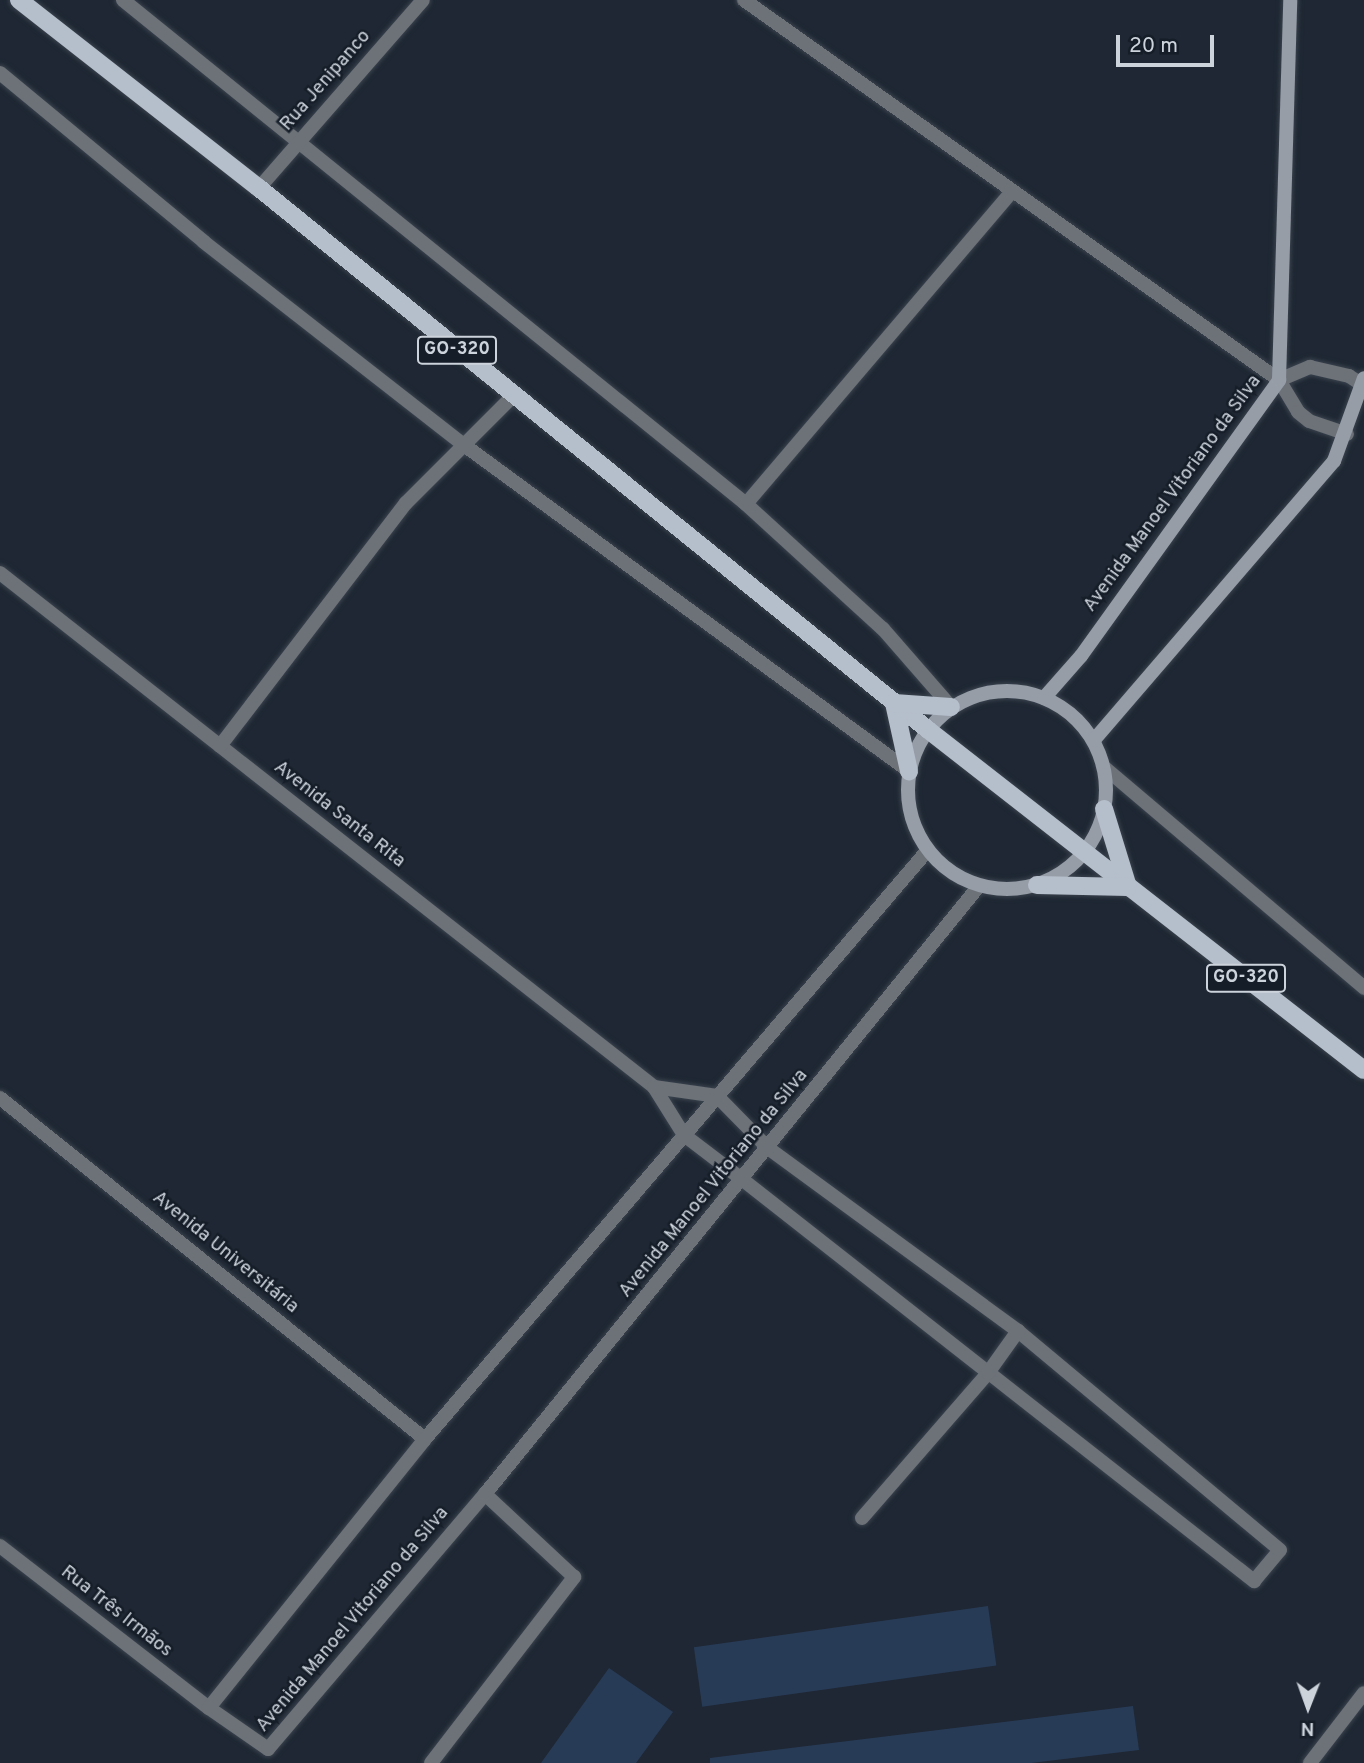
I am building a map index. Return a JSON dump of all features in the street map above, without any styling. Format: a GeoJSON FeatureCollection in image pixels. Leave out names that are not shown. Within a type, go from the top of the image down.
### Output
{"type":"FeatureCollection","features":[{"type":"Feature","properties":{"kind":"main road","name":"GO-320"},"geometry":{"type":"LineString","coordinates":[[19,0],[259,188],[894,703],[1364,1069]]}},
{"type":"Feature","properties":{"kind":"main road","name":"Avenida Manoel Vitoriano da Silva"},"geometry":{"type":"LineString","coordinates":[[1044,698],[1081,656],[1279,380],[1290,0]]}},
{"type":"Feature","properties":{"kind":"main road"},"geometry":{"type":"LineString","coordinates":[[1094,740],[1334,461],[1347,433],[1363,382]]}},
{"type":"Feature","properties":{"kind":"main road"},"geometry":{"type":"LineString","coordinates":[[1037,885],[1063,873],[1084,853],[1100,828],[1104,809],[1105,768],[1094,740],[1073,715],[1044,698],[1002,691],[980,694],[950,707],[927,729],[909,771],[906,790],[911,822],[927,851],[950,873],[979,886],[1009,890],[1037,885],[1128,887],[1104,809]]}},
{"type":"Feature","properties":{"kind":"main road"},"geometry":{"type":"LineString","coordinates":[[909,771],[894,703],[950,707]]}},
{"type":"Feature","properties":{"kind":"street"},"geometry":{"type":"LineString","coordinates":[[123,0],[746,504],[883,629],[950,707]]}},
{"type":"Feature","properties":{"kind":"street","name":"Rua Jenipanco"},"geometry":{"type":"LineString","coordinates":[[259,188],[423,0]]}},
{"type":"Feature","properties":{"kind":"street"},"geometry":{"type":"LineString","coordinates":[[744,0],[1011,193],[1279,380],[1298,412],[1309,421],[1347,433]]}},
{"type":"Feature","properties":{"kind":"street"},"geometry":{"type":"LineString","coordinates":[[0,73],[204,242],[464,445],[909,771]]}},
{"type":"Feature","properties":{"kind":"street"},"geometry":{"type":"LineString","coordinates":[[746,504],[1011,193]]}},
{"type":"Feature","properties":{"kind":"street"},"geometry":{"type":"LineString","coordinates":[[1279,380],[1310,367],[1341,373],[1363,382]]}},
{"type":"Feature","properties":{"kind":"street"},"geometry":{"type":"LineString","coordinates":[[220,746],[406,503],[513,396]]}},
{"type":"Feature","properties":{"kind":"street","name":"Avenida Santa Rita"},"geometry":{"type":"LineString","coordinates":[[0,573],[654,1087],[684,1135],[1254,1581],[1280,1550],[1018,1331]]}},
{"type":"Feature","properties":{"kind":"street"},"geometry":{"type":"LineString","coordinates":[[1105,768],[1364,988]]}},
{"type":"Feature","properties":{"kind":"street"},"geometry":{"type":"LineString","coordinates":[[209,1707],[425,1439],[927,851]]}},
{"type":"Feature","properties":{"kind":"street","name":"Avenida Manoel Vitoriano da Silva"},"geometry":{"type":"LineString","coordinates":[[209,1707],[268,1749],[485,1494],[743,1180],[979,886]]}},
{"type":"Feature","properties":{"kind":"street"},"geometry":{"type":"LineString","coordinates":[[654,1087],[717,1096],[768,1148],[1018,1331],[988,1373],[862,1518]]}},
{"type":"Feature","properties":{"kind":"street","name":"Avenida Universitária"},"geometry":{"type":"LineString","coordinates":[[0,1098],[425,1439]]}},
{"type":"Feature","properties":{"kind":"street"},"geometry":{"type":"LineString","coordinates":[[431,1763],[574,1577],[485,1494]]}},
{"type":"Feature","properties":{"kind":"street","name":"Rua Três Irmãos"},"geometry":{"type":"LineString","coordinates":[[0,1546],[209,1707]]}},
{"type":"Feature","properties":{"kind":"street"},"geometry":{"type":"LineString","coordinates":[[1310,1763],[1364,1693]]}},
{"type":"Feature","properties":{"kind":"building"},"geometry":{"type":"Polygon","coordinates":[[[988,1606],[996,1665],[702,1707],[694,1647],[988,1606]]]}},
{"type":"Feature","properties":{"kind":"building"},"geometry":{"type":"Polygon","coordinates":[[[609,1668],[673,1712],[636,1763],[541,1763],[609,1668]]]}},
{"type":"Feature","properties":{"kind":"building"},"geometry":{"type":"Polygon","coordinates":[[[1133,1706],[1139,1750],[1031,1763],[710,1763],[710,1758],[1133,1706]]]}}]}
